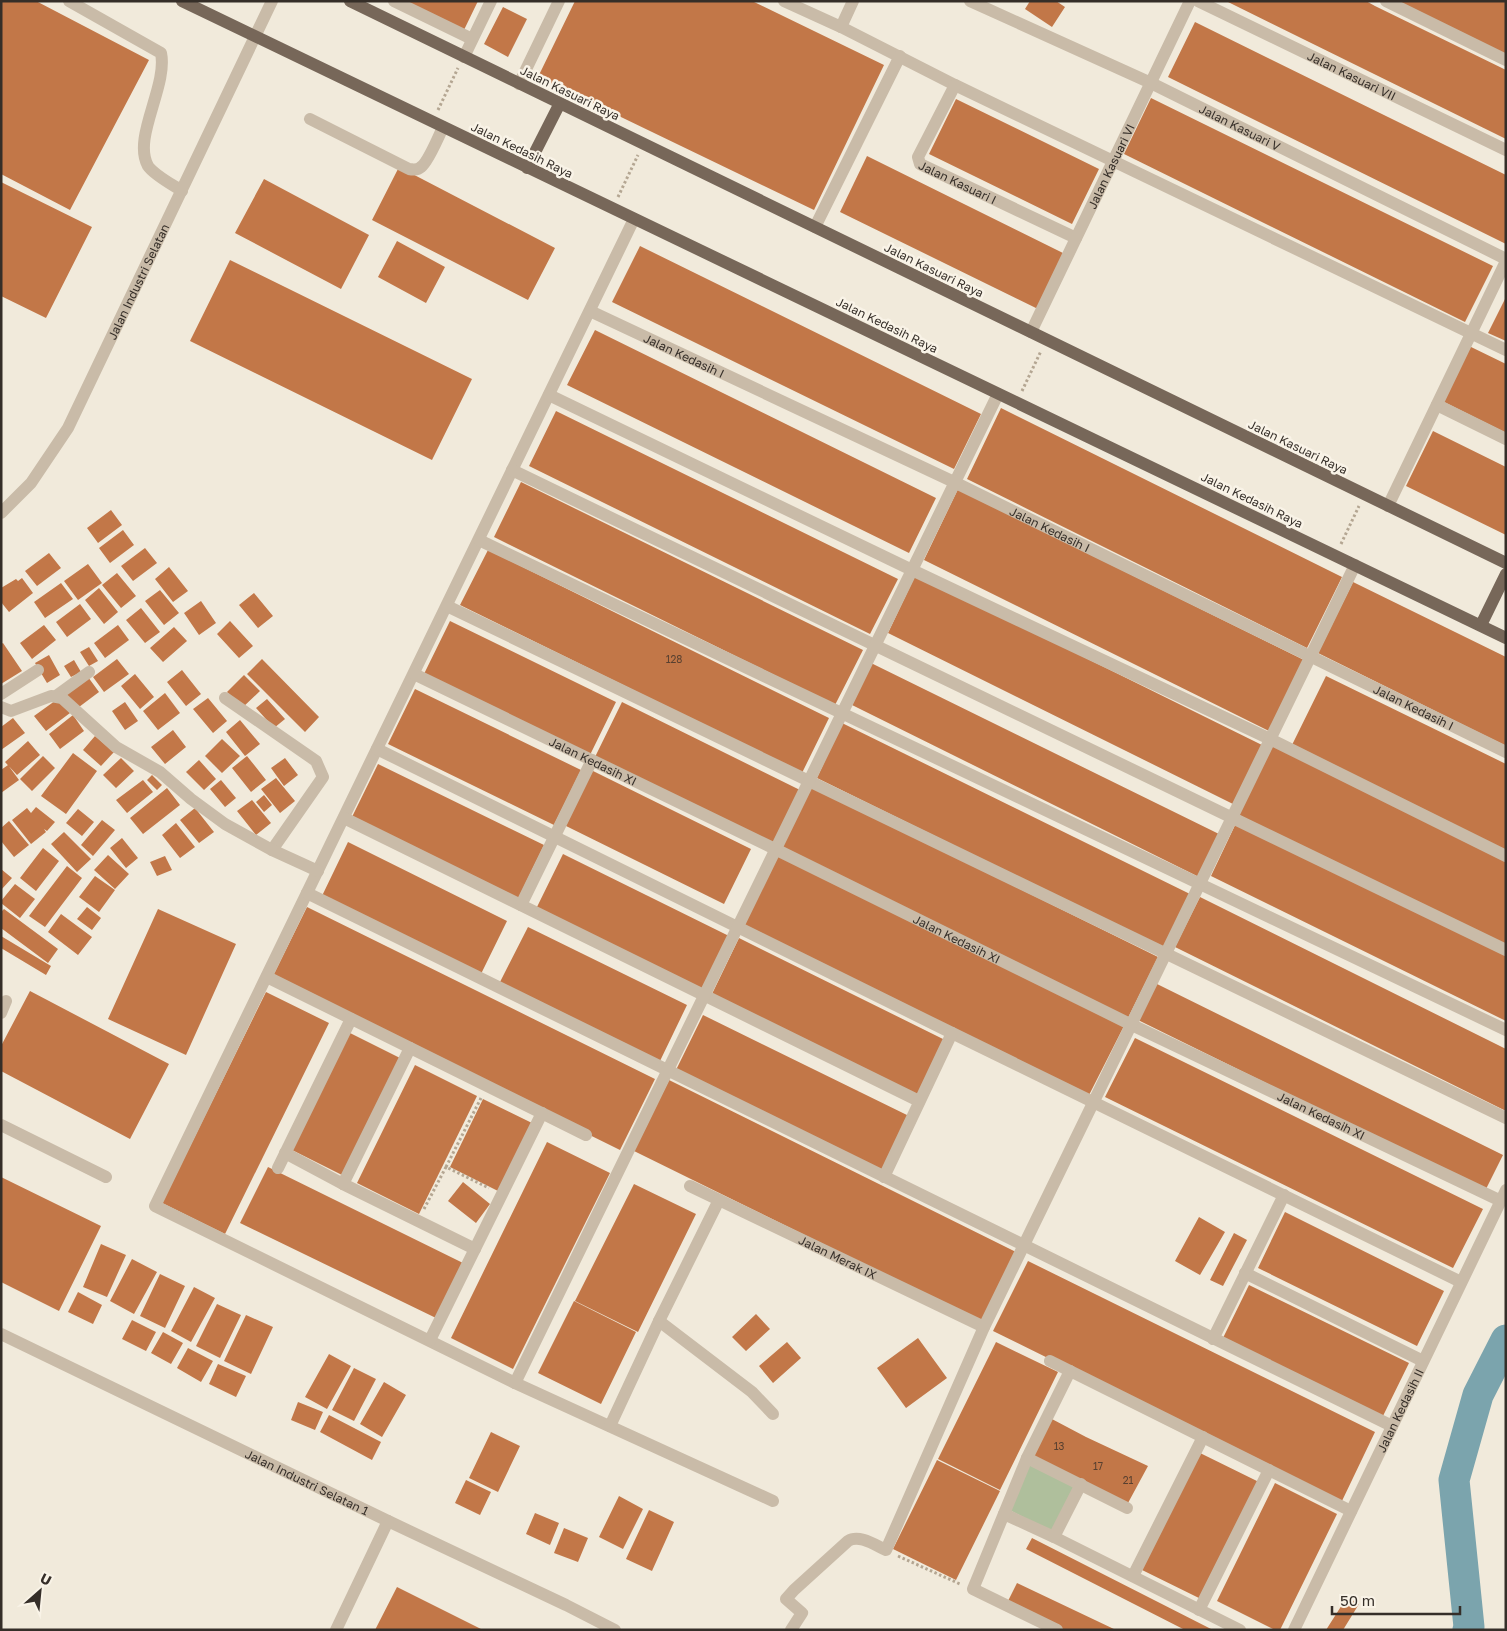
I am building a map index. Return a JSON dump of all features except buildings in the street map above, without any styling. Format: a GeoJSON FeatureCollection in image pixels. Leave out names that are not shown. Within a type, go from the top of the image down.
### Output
{"type":"FeatureCollection","features":[{"type":"Feature","properties":{"kind":"main road","name":"Jalan Kedasih Raya"},"geometry":{"type":"LineString","coordinates":[[182,1],[1506,638]]}},
{"type":"Feature","properties":{"kind":"main road","name":"Jalan Kasuari Raya"},"geometry":{"type":"LineString","coordinates":[[350,1],[1506,563]]}},
{"type":"Feature","properties":{"kind":"main road"},"geometry":{"type":"LineString","coordinates":[[527,168],[560,104]]}},
{"type":"Feature","properties":{"kind":"main road"},"geometry":{"type":"LineString","coordinates":[[1480,625],[1506,574]]}},
{"type":"Feature","properties":{"kind":"street"},"geometry":{"type":"LineString","coordinates":[[69,1],[161,52],[163,61],[159,85],[145,137],[144,152],[149,166],[182,191]]}},
{"type":"Feature","properties":{"kind":"street","name":"Jalan Industri Selatan"},"geometry":{"type":"LineString","coordinates":[[1,513],[31,483],[68,428],[272,1]]}},
{"type":"Feature","properties":{"kind":"street"},"geometry":{"type":"LineString","coordinates":[[394,1],[472,39]]}},
{"type":"Feature","properties":{"kind":"street"},"geometry":{"type":"LineString","coordinates":[[464,56],[491,1]]}},
{"type":"Feature","properties":{"kind":"street"},"geometry":{"type":"LineString","coordinates":[[519,84],[559,1]]}},
{"type":"Feature","properties":{"kind":"street"},"geometry":{"type":"LineString","coordinates":[[784,1],[1506,350]]}},
{"type":"Feature","properties":{"kind":"street"},"geometry":{"type":"LineString","coordinates":[[841,27],[853,1]]}},
{"type":"Feature","properties":{"kind":"street","name":"Jalan Kasuari V"},"geometry":{"type":"LineString","coordinates":[[970,1],[1151,82],[1506,260]]}},
{"type":"Feature","properties":{"kind":"street","name":"Jalan Kasuari VI"},"geometry":{"type":"LineString","coordinates":[[1031,332],[1190,1]]}},
{"type":"Feature","properties":{"kind":"street","name":"Jalan Kasuari VII"},"geometry":{"type":"LineString","coordinates":[[1198,1],[1506,150]]}},
{"type":"Feature","properties":{"kind":"street"},"geometry":{"type":"LineString","coordinates":[[1386,1],[1506,60]]}},
{"type":"Feature","properties":{"kind":"street"},"geometry":{"type":"LineString","coordinates":[[815,227],[900,56]]}},
{"type":"Feature","properties":{"kind":"street","name":"Jalan Kasuari I"},"geometry":{"type":"LineString","coordinates":[[955,85],[918,157],[920,164],[1076,238]]}},
{"type":"Feature","properties":{"kind":"street"},"geometry":{"type":"LineString","coordinates":[[310,119],[410,169],[416,170],[422,167],[425,162],[438,125]]}},
{"type":"Feature","properties":{"kind":"street"},"geometry":{"type":"LineString","coordinates":[[634,219],[155,1206],[515,1383],[773,1501]]}},
{"type":"Feature","properties":{"kind":"street"},"geometry":{"type":"LineString","coordinates":[[1388,506],[1506,260]]}},
{"type":"Feature","properties":{"kind":"street","name":"Jalan Kedasih I"},"geometry":{"type":"LineString","coordinates":[[590,311],[954,482],[1506,752]]}},
{"type":"Feature","properties":{"kind":"street"},"geometry":{"type":"LineString","coordinates":[[550,394],[912,570],[1270,739],[1506,856]]}},
{"type":"Feature","properties":{"kind":"street"},"geometry":{"type":"LineString","coordinates":[[515,1383],[998,394]]}},
{"type":"Feature","properties":{"kind":"street"},"geometry":{"type":"LineString","coordinates":[[1437,405],[1506,439]]}},
{"type":"Feature","properties":{"kind":"street"},"geometry":{"type":"LineString","coordinates":[[512,470],[1506,950]]}},
{"type":"Feature","properties":{"kind":"street"},"geometry":{"type":"LineString","coordinates":[[479,540],[1506,1030]]}},
{"type":"Feature","properties":{"kind":"street"},"geometry":{"type":"LineString","coordinates":[[791,1630],[802,1613],[786,1599],[848,1541],[853,1538],[858,1539],[886,1550],[984,1327],[1355,565]]}},
{"type":"Feature","properties":{"kind":"street"},"geometry":{"type":"LineString","coordinates":[[447,606],[1506,1118]]}},
{"type":"Feature","properties":{"kind":"street"},"geometry":{"type":"LineString","coordinates":[[1,694],[38,670]]}},
{"type":"Feature","properties":{"kind":"street"},"geometry":{"type":"LineString","coordinates":[[1,707],[11,711],[51,696],[56,696],[89,672]]}},
{"type":"Feature","properties":{"kind":"street","name":"Jalan Kedasih XI"},"geometry":{"type":"LineString","coordinates":[[414,674],[1132,1025],[1503,1196]]}},
{"type":"Feature","properties":{"kind":"street"},"geometry":{"type":"LineString","coordinates":[[56,696],[66,702],[116,747],[160,772],[191,799],[225,824],[272,850],[318,871]]}},
{"type":"Feature","properties":{"kind":"street"},"geometry":{"type":"LineString","coordinates":[[225,698],[316,761],[323,777],[272,850]]}},
{"type":"Feature","properties":{"kind":"street"},"geometry":{"type":"LineString","coordinates":[[377,749],[1461,1282]]}},
{"type":"Feature","properties":{"kind":"street"},"geometry":{"type":"LineString","coordinates":[[521,905],[592,760]]}},
{"type":"Feature","properties":{"kind":"street"},"geometry":{"type":"LineString","coordinates":[[344,818],[919,1101]]}},
{"type":"Feature","properties":{"kind":"street"},"geometry":{"type":"LineString","coordinates":[[307,893],[1392,1426]]}},
{"type":"Feature","properties":{"kind":"street"},"geometry":{"type":"LineString","coordinates":[[266,977],[586,1135]]}},
{"type":"Feature","properties":{"kind":"street"},"geometry":{"type":"LineString","coordinates":[[278,1168],[351,1020]]}},
{"type":"Feature","properties":{"kind":"street"},"geometry":{"type":"LineString","coordinates":[[884,1177],[952,1033]]}},
{"type":"Feature","properties":{"kind":"street"},"geometry":{"type":"LineString","coordinates":[[343,1184],[410,1048]]}},
{"type":"Feature","properties":{"kind":"street"},"geometry":{"type":"LineString","coordinates":[[430,1340],[542,1113]]}},
{"type":"Feature","properties":{"kind":"street"},"geometry":{"type":"LineString","coordinates":[[1,1125],[106,1177]]}},
{"type":"Feature","properties":{"kind":"street"},"geometry":{"type":"LineString","coordinates":[[285,1153],[343,1184],[475,1249]]}},
{"type":"Feature","properties":{"kind":"street","name":"Jalan Merak IX"},"geometry":{"type":"LineString","coordinates":[[690,1186],[984,1327]]}},
{"type":"Feature","properties":{"kind":"street"},"geometry":{"type":"LineString","coordinates":[[1213,1338],[1284,1195]]}},
{"type":"Feature","properties":{"kind":"street","name":"Jalan Kedasih II"},"geometry":{"type":"LineString","coordinates":[[1294,1630],[1503,1196]]}},
{"type":"Feature","properties":{"kind":"street"},"geometry":{"type":"LineString","coordinates":[[610,1426],[719,1200]]}},
{"type":"Feature","properties":{"kind":"street"},"geometry":{"type":"LineString","coordinates":[[1245,1273],[1424,1361]]}},
{"type":"Feature","properties":{"kind":"street"},"geometry":{"type":"LineString","coordinates":[[659,1321],[752,1392],[773,1414]]}},
{"type":"Feature","properties":{"kind":"street","name":"Jalan Industri Selatan 1"},"geometry":{"type":"LineString","coordinates":[[1,1334],[566,1605],[614,1630]]}},
{"type":"Feature","properties":{"kind":"street"},"geometry":{"type":"LineString","coordinates":[[1050,1361],[1351,1512]]}},
{"type":"Feature","properties":{"kind":"street"},"geometry":{"type":"LineString","coordinates":[[1057,1630],[973,1589],[1027,1458],[1070,1371]]}},
{"type":"Feature","properties":{"kind":"street"},"geometry":{"type":"LineString","coordinates":[[1133,1576],[1203,1437]]}},
{"type":"Feature","properties":{"kind":"street"},"geometry":{"type":"LineString","coordinates":[[1027,1458],[1127,1508]]}},
{"type":"Feature","properties":{"kind":"street"},"geometry":{"type":"LineString","coordinates":[[1199,1610],[1269,1470]]}},
{"type":"Feature","properties":{"kind":"street"},"geometry":{"type":"LineString","coordinates":[[1054,1537],[1081,1484]]}},
{"type":"Feature","properties":{"kind":"street"},"geometry":{"type":"LineString","coordinates":[[1004,1514],[1240,1630]]}},
{"type":"Feature","properties":{"kind":"street"},"geometry":{"type":"LineString","coordinates":[[336,1630],[388,1521]]}},
{"type":"Feature","properties":{"kind":"path"},"geometry":{"type":"LineString","coordinates":[[438,125],[464,56]]}},
{"type":"Feature","properties":{"kind":"path"},"geometry":{"type":"LineString","coordinates":[[613,209],[644,144]]}},
{"type":"Feature","properties":{"kind":"path"},"geometry":{"type":"LineString","coordinates":[[1017,403],[1046,340]]}},
{"type":"Feature","properties":{"kind":"path"},"geometry":{"type":"LineString","coordinates":[[1335,556],[1365,494]]}},
{"type":"Feature","properties":{"kind":"path"},"geometry":{"type":"LineString","coordinates":[[418,1221],[487,1086]]}},
{"type":"Feature","properties":{"kind":"path"},"geometry":{"type":"LineString","coordinates":[[446,1167],[502,1194]]}},
{"type":"Feature","properties":{"kind":"path"},"geometry":{"type":"LineString","coordinates":[[886,1550],[973,1589]]}},
{"type":"Feature","properties":{"kind":"green space"},"geometry":{"type":"Polygon","coordinates":[[[1028,1461],[1076,1486],[1053,1533],[1006,1508],[1028,1461]]]}},
{"type":"Feature","properties":{"kind":"waterway"},"geometry":{"type":"LineString","coordinates":[[1468,1630],[1454,1480],[1478,1395],[1506,1340]]}}]}
